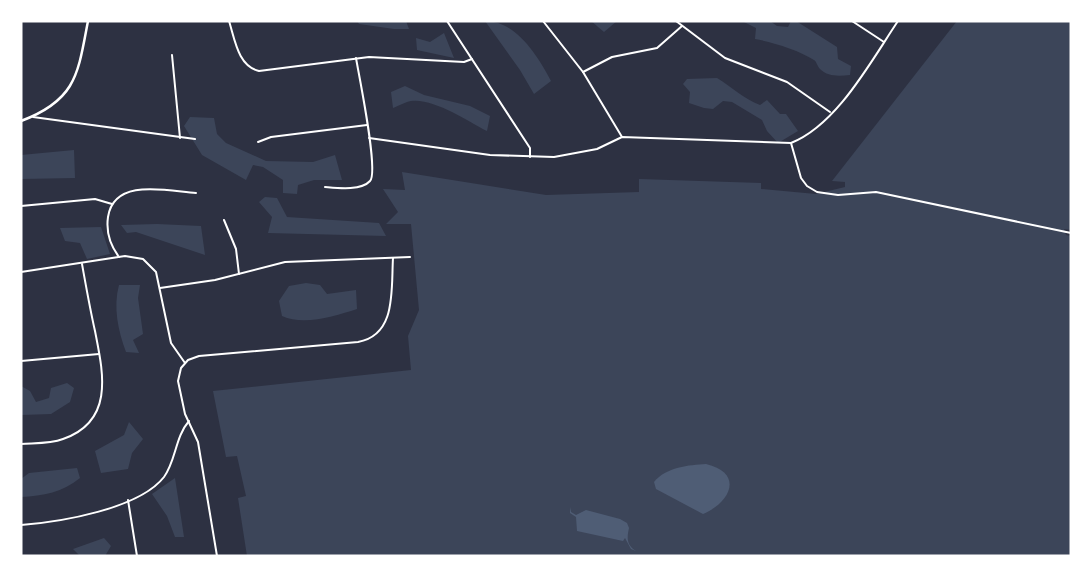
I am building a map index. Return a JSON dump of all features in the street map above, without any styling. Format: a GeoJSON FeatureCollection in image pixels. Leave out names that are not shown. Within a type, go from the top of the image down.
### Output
{"type":"FeatureCollection","features":[{"type":"Feature","properties":{"kind":"main road"},"geometry":{"type":"LineString","coordinates":[[21,121],[59,100],[75,78],[82,58],[88,21]]}},
{"type":"Feature","properties":{"kind":"street"},"geometry":{"type":"LineString","coordinates":[[229,21],[241,58],[247,66],[254,70],[272,70],[356,58],[392,57],[464,62],[472,59]]}},
{"type":"Feature","properties":{"kind":"street"},"geometry":{"type":"LineString","coordinates":[[447,21],[530,148],[530,157]]}},
{"type":"Feature","properties":{"kind":"street"},"geometry":{"type":"LineString","coordinates":[[544,21],[583,72],[613,119],[622,137]]}},
{"type":"Feature","properties":{"kind":"street"},"geometry":{"type":"LineString","coordinates":[[676,21],[725,58],[786,82],[831,113]]}},
{"type":"Feature","properties":{"kind":"street"},"geometry":{"type":"LineString","coordinates":[[852,21],[884,42]]}},
{"type":"Feature","properties":{"kind":"street"},"geometry":{"type":"LineString","coordinates":[[369,138],[490,155],[530,157],[554,157],[575,154],[597,149],[622,137],[791,143],[814,130],[831,113],[847,94],[898,21]]}},
{"type":"Feature","properties":{"kind":"street"},"geometry":{"type":"LineString","coordinates":[[583,72],[612,57],[657,48],[682,26]]}},
{"type":"Feature","properties":{"kind":"street"},"geometry":{"type":"LineString","coordinates":[[172,55],[180,138]]}},
{"type":"Feature","properties":{"kind":"street"},"geometry":{"type":"LineString","coordinates":[[325,187],[354,187],[369,183],[374,171],[356,58]]}},
{"type":"Feature","properties":{"kind":"street"},"geometry":{"type":"LineString","coordinates":[[33,116],[195,139]]}},
{"type":"Feature","properties":{"kind":"street"},"geometry":{"type":"LineString","coordinates":[[258,142],[271,138],[367,124]]}},
{"type":"Feature","properties":{"kind":"street"},"geometry":{"type":"LineString","coordinates":[[791,143],[801,178],[807,186],[817,192],[838,195],[876,192],[1071,233]]}},
{"type":"Feature","properties":{"kind":"street"},"geometry":{"type":"LineString","coordinates":[[119,257],[113,248],[108,232],[108,216],[112,204],[120,195],[137,189],[196,193]]}},
{"type":"Feature","properties":{"kind":"street"},"geometry":{"type":"LineString","coordinates":[[21,206],[95,199],[112,204]]}},
{"type":"Feature","properties":{"kind":"street"},"geometry":{"type":"LineString","coordinates":[[224,220],[236,249],[239,274]]}},
{"type":"Feature","properties":{"kind":"street"},"geometry":{"type":"LineString","coordinates":[[21,272],[119,257],[138,256],[148,262],[156,272],[171,343],[185,363]]}},
{"type":"Feature","properties":{"kind":"street"},"geometry":{"type":"LineString","coordinates":[[160,288],[215,280],[285,262],[410,257]]}},
{"type":"Feature","properties":{"kind":"street"},"geometry":{"type":"LineString","coordinates":[[217,556],[198,442],[188,422],[178,381],[181,368],[185,363],[199,356],[354,343],[369,339],[381,330],[388,316],[393,258]]}},
{"type":"Feature","properties":{"kind":"street"},"geometry":{"type":"LineString","coordinates":[[21,444],[62,440],[74,434],[96,412],[102,394],[103,375],[82,264]]}},
{"type":"Feature","properties":{"kind":"street"},"geometry":{"type":"LineString","coordinates":[[21,361],[99,354]]}},
{"type":"Feature","properties":{"kind":"street"},"geometry":{"type":"LineString","coordinates":[[21,524],[53,522],[85,515],[128,500],[152,488],[165,475],[181,432],[188,422]]}},
{"type":"Feature","properties":{"kind":"street"},"geometry":{"type":"LineString","coordinates":[[128,500],[137,556]]}},
{"type":"Feature","properties":{"kind":"shaded area"},"geometry":{"type":"Polygon","coordinates":[[[357,21],[406,21],[409,29],[359,24],[357,21]]]}},
{"type":"Feature","properties":{"kind":"shaded area"},"geometry":{"type":"Polygon","coordinates":[[[485,21],[496,23],[516,33],[532,51],[551,81],[534,94],[520,70],[485,21]]]}},
{"type":"Feature","properties":{"kind":"shaded area"},"geometry":{"type":"Polygon","coordinates":[[[591,21],[617,21],[604,32],[591,21]]]}},
{"type":"Feature","properties":{"kind":"shaded area"},"geometry":{"type":"Polygon","coordinates":[[[742,21],[770,21],[777,26],[788,27],[791,21],[796,21],[837,47],[838,59],[851,66],[850,75],[830,75],[820,69],[814,60],[801,53],[777,44],[755,39],[756,28],[742,21]]]}},
{"type":"Feature","properties":{"kind":"shaded area"},"geometry":{"type":"Polygon","coordinates":[[[957,21],[1071,21],[1071,230],[1064,229],[1066,235],[1071,236],[1071,556],[247,556],[238,498],[246,496],[237,456],[226,457],[213,391],[411,370],[408,336],[419,310],[411,224],[386,224],[398,212],[383,189],[405,190],[402,172],[546,195],[639,192],[639,179],[761,183],[761,189],[816,194],[845,187],[845,182],[832,181],[957,21]]]}},
{"type":"Feature","properties":{"kind":"shaded area"},"geometry":{"type":"Polygon","coordinates":[[[444,33],[454,58],[417,50],[416,38],[430,42],[444,33]]]}},
{"type":"Feature","properties":{"kind":"shaded area"},"geometry":{"type":"Polygon","coordinates":[[[717,78],[760,105],[767,100],[780,114],[786,114],[798,131],[778,143],[767,131],[762,120],[732,102],[723,101],[713,109],[689,103],[690,92],[683,84],[687,79],[717,78]]]}},
{"type":"Feature","properties":{"kind":"shaded area"},"geometry":{"type":"Polygon","coordinates":[[[405,86],[424,95],[470,106],[490,116],[487,131],[450,111],[430,103],[411,101],[393,108],[391,92],[405,86]]]}},
{"type":"Feature","properties":{"kind":"shaded area"},"geometry":{"type":"Polygon","coordinates":[[[190,117],[214,118],[217,134],[226,143],[266,161],[313,162],[335,155],[342,180],[314,180],[298,185],[297,194],[283,193],[283,180],[263,167],[253,165],[246,180],[202,155],[184,126],[190,117]]]}},
{"type":"Feature","properties":{"kind":"shaded area"},"geometry":{"type":"Polygon","coordinates":[[[74,150],[75,178],[21,179],[21,155],[74,150]]]}},
{"type":"Feature","properties":{"kind":"shaded area"},"geometry":{"type":"Polygon","coordinates":[[[265,197],[277,198],[287,217],[379,223],[386,236],[268,233],[272,217],[259,202],[265,197]]]}},
{"type":"Feature","properties":{"kind":"shaded area"},"geometry":{"type":"Polygon","coordinates":[[[121,225],[201,226],[205,255],[136,232],[127,233],[121,225]]]}},
{"type":"Feature","properties":{"kind":"shaded area"},"geometry":{"type":"Polygon","coordinates":[[[101,227],[110,254],[87,259],[80,243],[65,241],[60,228],[101,227]]]}},
{"type":"Feature","properties":{"kind":"shaded area"},"geometry":{"type":"Polygon","coordinates":[[[306,283],[320,285],[327,294],[356,290],[357,309],[310,320],[291,319],[282,316],[279,301],[289,286],[306,283]]]}},
{"type":"Feature","properties":{"kind":"shaded area"},"geometry":{"type":"Polygon","coordinates":[[[119,285],[140,285],[138,298],[143,334],[133,340],[139,353],[126,352],[121,336],[116,310],[119,285]]]}},
{"type":"Feature","properties":{"kind":"shaded area"},"geometry":{"type":"Polygon","coordinates":[[[67,383],[74,388],[70,402],[51,414],[21,415],[21,386],[30,391],[36,402],[49,398],[51,388],[67,383]]]}},
{"type":"Feature","properties":{"kind":"shaded area"},"geometry":{"type":"Polygon","coordinates":[[[129,422],[143,439],[132,453],[128,469],[101,473],[95,451],[124,435],[129,422]]]}},
{"type":"Feature","properties":{"kind":"shaded area"},"geometry":{"type":"Polygon","coordinates":[[[706,464],[718,468],[726,474],[729,488],[721,502],[703,514],[656,489],[654,482],[671,470],[685,466],[706,464]]]}},
{"type":"Feature","properties":{"kind":"shaded area"},"geometry":{"type":"Polygon","coordinates":[[[77,468],[80,478],[67,487],[37,496],[21,497],[21,479],[29,473],[77,468]]]}},
{"type":"Feature","properties":{"kind":"shaded area"},"geometry":{"type":"Polygon","coordinates":[[[175,478],[184,537],[175,537],[167,516],[152,494],[175,478]]]}},
{"type":"Feature","properties":{"kind":"shaded area"},"geometry":{"type":"Polygon","coordinates":[[[570,507],[571,512],[576,515],[586,510],[620,519],[627,523],[629,543],[636,551],[631,549],[625,538],[623,541],[577,531],[576,517],[570,513],[570,507]]]}},
{"type":"Feature","properties":{"kind":"shaded area"},"geometry":{"type":"Polygon","coordinates":[[[104,538],[111,546],[105,556],[80,556],[73,549],[104,538]]]}}]}
